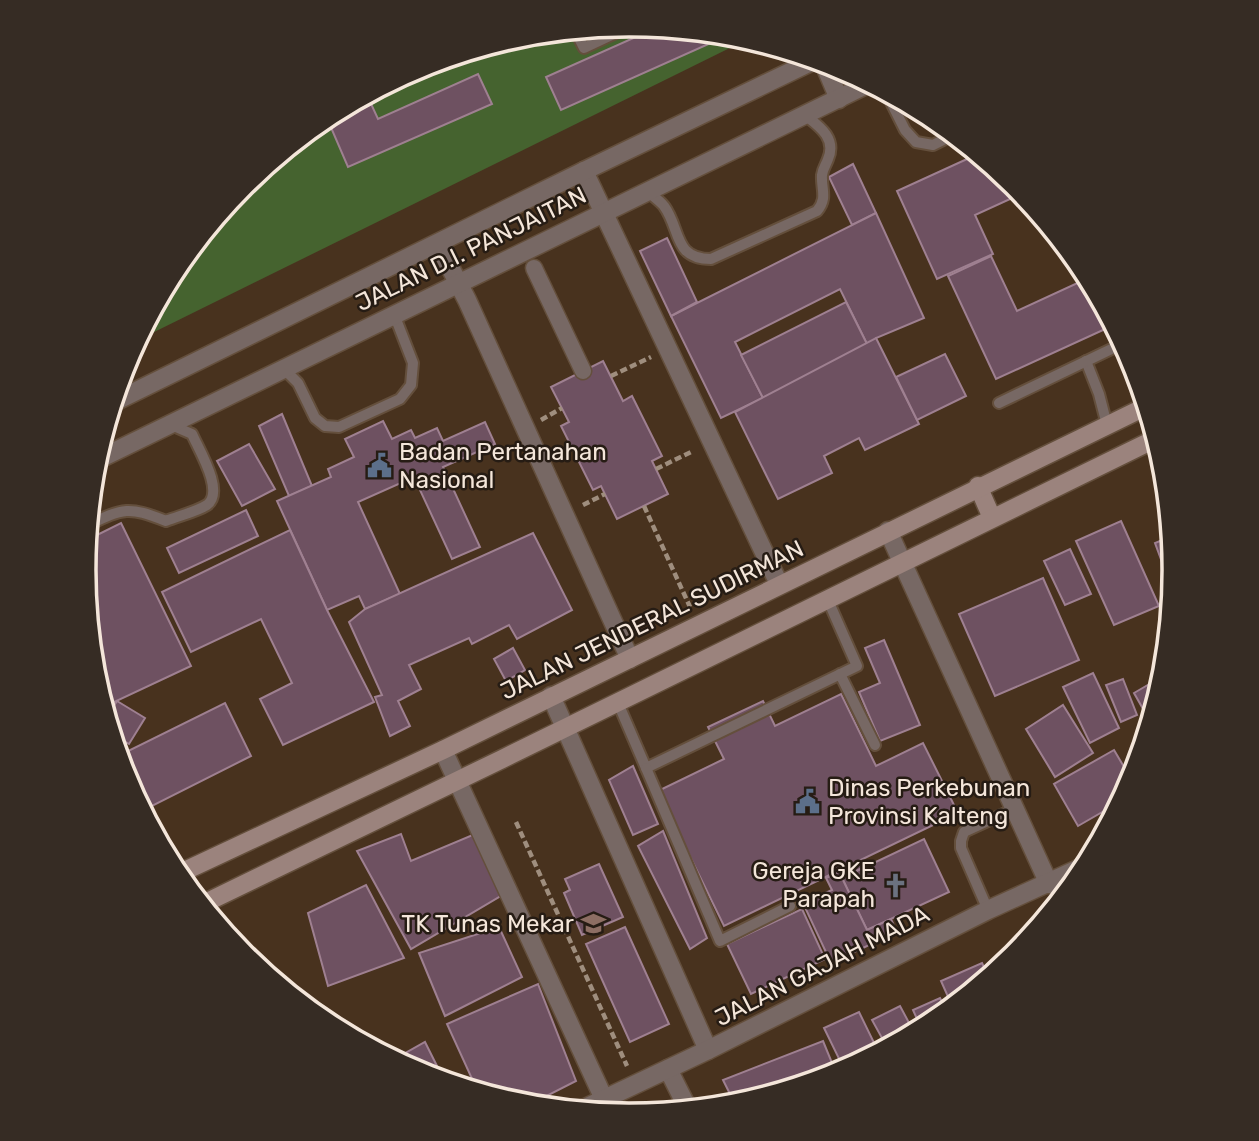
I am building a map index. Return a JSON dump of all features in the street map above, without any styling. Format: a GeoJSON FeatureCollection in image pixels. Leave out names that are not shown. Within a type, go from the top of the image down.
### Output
{"type":"FeatureCollection","features":[{"type":"Feature","properties":{"kind":"main road","name":"JALAN JENDERAL SUDIRMAN"},"geometry":{"type":"LineString","coordinates":[[188,869],[698,627],[779,584],[1138,410]]}},
{"type":"Feature","properties":{"kind":"main road"},"geometry":{"type":"LineString","coordinates":[[210,900],[459,782],[827,598],[1147,443]]}},
{"type":"Feature","properties":{"kind":"main road"},"geometry":{"type":"LineString","coordinates":[[978,486],[992,517]]}},
{"type":"Feature","properties":{"kind":"street","name":"JALAN D.I. PANJAITAN"},"geometry":{"type":"LineString","coordinates":[[125,397],[804,66]]}},
{"type":"Feature","properties":{"kind":"street"},"geometry":{"type":"LineString","coordinates":[[829,75],[839,99]]}},
{"type":"Feature","properties":{"kind":"street","name":"JALAN D.I. PANJAITAN"},"geometry":{"type":"LineString","coordinates":[[109,454],[859,89]]}},
{"type":"Feature","properties":{"kind":"street"},"geometry":{"type":"LineString","coordinates":[[584,171],[779,584]]}},
{"type":"Feature","properties":{"kind":"street"},"geometry":{"type":"LineString","coordinates":[[438,244],[459,283],[630,659]]}},
{"type":"Feature","properties":{"kind":"street"},"geometry":{"type":"LineString","coordinates":[[534,268],[583,371]]}},
{"type":"Feature","properties":{"kind":"street"},"geometry":{"type":"LineString","coordinates":[[888,531],[1049,884]]}},
{"type":"Feature","properties":{"kind":"street"},"geometry":{"type":"LineString","coordinates":[[551,696],[708,1051]]}},
{"type":"Feature","properties":{"kind":"street"},"geometry":{"type":"LineString","coordinates":[[443,750],[604,1099]]}},
{"type":"Feature","properties":{"kind":"street","name":"JALAN GAJAH MADA"},"geometry":{"type":"LineString","coordinates":[[596,1103],[708,1051],[988,910],[1067,876]]}},
{"type":"Feature","properties":{"kind":"street"},"geometry":{"type":"LineString","coordinates":[[668,1069],[684,1101]]}},
{"type":"Feature","properties":{"kind":"lane"},"geometry":{"type":"LineString","coordinates":[[580,39],[584,48],[606,38]]}},
{"type":"Feature","properties":{"kind":"lane"},"geometry":{"type":"LineString","coordinates":[[893,107],[905,130],[916,142],[933,145],[944,140]]}},
{"type":"Feature","properties":{"kind":"lane"},"geometry":{"type":"LineString","coordinates":[[647,191],[664,206],[679,240],[688,253],[698,259],[711,259],[817,211],[824,203],[822,177],[831,146],[824,130],[805,115]]}},
{"type":"Feature","properties":{"kind":"lane"},"geometry":{"type":"LineString","coordinates":[[283,368],[298,383],[315,418],[324,426],[339,426],[400,399],[411,385],[413,363],[394,314]]}},
{"type":"Feature","properties":{"kind":"lane"},"geometry":{"type":"LineString","coordinates":[[999,403],[1114,348]]}},
{"type":"Feature","properties":{"kind":"lane"},"geometry":{"type":"LineString","coordinates":[[1086,361],[1107,425]]}},
{"type":"Feature","properties":{"kind":"lane"},"geometry":{"type":"LineString","coordinates":[[98,520],[115,512],[138,510],[166,521],[208,504],[214,495],[214,484],[192,434],[169,424]]}},
{"type":"Feature","properties":{"kind":"lane"},"geometry":{"type":"LineString","coordinates":[[646,768],[857,666],[827,598]]}},
{"type":"Feature","properties":{"kind":"lane"},"geometry":{"type":"LineString","coordinates":[[840,674],[875,745]]}},
{"type":"Feature","properties":{"kind":"lane"},"geometry":{"type":"LineString","coordinates":[[618,703],[720,941],[790,906]]}},
{"type":"Feature","properties":{"kind":"lane"},"geometry":{"type":"LineString","coordinates":[[988,910],[961,849],[961,841],[964,832],[1014,809]]}},
{"type":"Feature","properties":{"kind":"path"},"geometry":{"type":"LineString","coordinates":[[611,376],[670,349]]}},
{"type":"Feature","properties":{"kind":"path"},"geometry":{"type":"LineString","coordinates":[[656,469],[712,442]]}},
{"type":"Feature","properties":{"kind":"path"},"geometry":{"type":"LineString","coordinates":[[645,506],[698,627]]}},
{"type":"Feature","properties":{"kind":"path"},"geometry":{"type":"LineString","coordinates":[[516,822],[629,1069]]}},
{"type":"Feature","properties":{"kind":"green space"},"geometry":{"type":"Polygon","coordinates":[[[664,38],[732,47],[151,333],[167,304],[206,246],[252,193],[305,147],[363,108],[393,92],[458,65],[525,47],[560,41],[664,38]]]}},
{"type":"Feature","properties":{"kind":"building"},"geometry":{"type":"Polygon","coordinates":[[[635,37],[711,43],[561,110],[546,77],[635,37]]]}},
{"type":"Feature","properties":{"kind":"building"},"geometry":{"type":"Polygon","coordinates":[[[478,74],[492,104],[348,167],[331,128],[371,104],[378,119],[478,74]]]}},
{"type":"Feature","properties":{"kind":"building"},"geometry":{"type":"Polygon","coordinates":[[[968,159],[1012,198],[975,215],[993,254],[937,279],[897,191],[968,159]]]}},
{"type":"Feature","properties":{"kind":"building"},"geometry":{"type":"Polygon","coordinates":[[[853,164],[876,213],[852,225],[829,177],[853,164]]]}},
{"type":"Feature","properties":{"kind":"building"},"geometry":{"type":"Polygon","coordinates":[[[876,213],[924,318],[876,338],[868,346],[840,289],[735,342],[763,398],[721,418],[671,316],[876,213]]]}},
{"type":"Feature","properties":{"kind":"building"},"geometry":{"type":"Polygon","coordinates":[[[667,238],[697,302],[671,316],[640,251],[667,238]]]}},
{"type":"Feature","properties":{"kind":"building"},"geometry":{"type":"Polygon","coordinates":[[[991,256],[1017,311],[1078,283],[1105,329],[996,379],[948,276],[991,256]]]}},
{"type":"Feature","properties":{"kind":"building"},"geometry":{"type":"Polygon","coordinates":[[[846,302],[868,346],[763,398],[741,355],[846,302]]]}},
{"type":"Feature","properties":{"kind":"building"},"geometry":{"type":"Polygon","coordinates":[[[876,338],[919,424],[865,450],[859,438],[824,456],[832,473],[778,499],[735,412],[876,338]]]}},
{"type":"Feature","properties":{"kind":"building"},"geometry":{"type":"Polygon","coordinates":[[[945,354],[966,396],[917,420],[896,377],[945,354]]]}},
{"type":"Feature","properties":{"kind":"building"},"geometry":{"type":"Polygon","coordinates":[[[603,361],[623,401],[632,396],[662,456],[652,461],[668,494],[617,519],[601,486],[593,490],[561,426],[569,422],[551,387],[603,361]]]}},
{"type":"Feature","properties":{"kind":"building"},"geometry":{"type":"Polygon","coordinates":[[[282,414],[312,486],[289,496],[259,426],[282,414]]]}},
{"type":"Feature","properties":{"kind":"building"},"geometry":{"type":"Polygon","coordinates":[[[383,421],[392,439],[411,430],[415,438],[437,428],[443,441],[485,422],[495,444],[443,467],[480,547],[452,559],[414,477],[358,502],[400,594],[365,609],[359,596],[327,610],[277,501],[331,477],[328,469],[354,457],[345,439],[383,421]]]}},
{"type":"Feature","properties":{"kind":"building"},"geometry":{"type":"Polygon","coordinates":[[[249,444],[275,489],[242,506],[217,461],[249,444]]]}},
{"type":"Feature","properties":{"kind":"building"},"geometry":{"type":"Polygon","coordinates":[[[246,510],[258,536],[179,573],[167,548],[246,510]]]}},
{"type":"Feature","properties":{"kind":"building"},"geometry":{"type":"Polygon","coordinates":[[[1121,521],[1159,606],[1114,625],[1076,541],[1121,521]]]}},
{"type":"Feature","properties":{"kind":"building"},"geometry":{"type":"Polygon","coordinates":[[[121,523],[191,666],[113,703],[100,640],[97,535],[121,523]]]}},
{"type":"Feature","properties":{"kind":"building"},"geometry":{"type":"Polygon","coordinates":[[[290,530],[374,702],[283,745],[260,699],[292,683],[261,619],[191,652],[162,592],[290,530]]]}},
{"type":"Feature","properties":{"kind":"building"},"geometry":{"type":"Polygon","coordinates":[[[533,533],[572,610],[517,639],[509,625],[472,644],[469,638],[409,665],[421,689],[398,701],[410,726],[390,736],[375,697],[382,695],[349,622],[365,609],[533,533]]]}},
{"type":"Feature","properties":{"kind":"building"},"geometry":{"type":"Polygon","coordinates":[[[1162,540],[1163,564],[1155,543],[1162,540]]]}},
{"type":"Feature","properties":{"kind":"building"},"geometry":{"type":"Polygon","coordinates":[[[1070,549],[1091,594],[1065,605],[1044,561],[1070,549]]]}},
{"type":"Feature","properties":{"kind":"building"},"geometry":{"type":"Polygon","coordinates":[[[1043,578],[1079,660],[995,696],[959,614],[1043,578]]]}},
{"type":"Feature","properties":{"kind":"building"},"geometry":{"type":"Polygon","coordinates":[[[884,640],[920,725],[880,741],[859,692],[880,683],[865,648],[884,640]]]}},
{"type":"Feature","properties":{"kind":"building"},"geometry":{"type":"Polygon","coordinates":[[[513,648],[525,670],[506,681],[494,659],[513,648]]]}},
{"type":"Feature","properties":{"kind":"building"},"geometry":{"type":"Polygon","coordinates":[[[1093,673],[1119,728],[1090,743],[1063,687],[1093,673]]]}},
{"type":"Feature","properties":{"kind":"building"},"geometry":{"type":"Polygon","coordinates":[[[1123,679],[1137,715],[1121,722],[1106,685],[1123,679]]]}},
{"type":"Feature","properties":{"kind":"building"},"geometry":{"type":"Polygon","coordinates":[[[1151,683],[1144,711],[1134,693],[1151,683]]]}},
{"type":"Feature","properties":{"kind":"building","name":"Dinas Perkebunan Provinsi Kalteng"},"geometry":{"type":"Polygon","coordinates":[[[841,694],[876,766],[923,743],[958,813],[724,926],[658,791],[724,759],[708,727],[763,701],[775,726],[841,694]]]}},
{"type":"Feature","properties":{"kind":"building"},"geometry":{"type":"Polygon","coordinates":[[[117,701],[145,718],[129,744],[124,741],[113,707],[117,701]]]}},
{"type":"Feature","properties":{"kind":"building"},"geometry":{"type":"Polygon","coordinates":[[[225,703],[251,756],[151,807],[127,751],[225,703]]]}},
{"type":"Feature","properties":{"kind":"building"},"geometry":{"type":"Polygon","coordinates":[[[1063,705],[1093,753],[1055,777],[1026,729],[1063,705]]]}},
{"type":"Feature","properties":{"kind":"building"},"geometry":{"type":"Polygon","coordinates":[[[1114,750],[1125,769],[1107,809],[1078,826],[1054,784],[1114,750]]]}},
{"type":"Feature","properties":{"kind":"building"},"geometry":{"type":"Polygon","coordinates":[[[633,766],[658,824],[633,835],[609,780],[633,766]]]}},
{"type":"Feature","properties":{"kind":"building"},"geometry":{"type":"Polygon","coordinates":[[[663,831],[707,938],[690,949],[638,846],[663,831]]]}},
{"type":"Feature","properties":{"kind":"building"},"geometry":{"type":"Polygon","coordinates":[[[401,834],[411,861],[475,834],[504,894],[411,949],[357,851],[401,834]]]}},
{"type":"Feature","properties":{"kind":"building","name":"Gereja GKE Parapah"},"geometry":{"type":"Polygon","coordinates":[[[924,839],[949,892],[867,930],[842,878],[924,839]]]}},
{"type":"Feature","properties":{"kind":"building"},"geometry":{"type":"Polygon","coordinates":[[[861,861],[864,867],[842,878],[867,930],[891,919],[897,932],[831,963],[803,903],[832,890],[826,878],[861,861]]]}},
{"type":"Feature","properties":{"kind":"building"},"geometry":{"type":"Polygon","coordinates":[[[599,864],[623,917],[582,935],[564,893],[570,890],[565,879],[599,864]]]}},
{"type":"Feature","properties":{"kind":"building"},"geometry":{"type":"Polygon","coordinates":[[[366,885],[404,958],[328,986],[308,913],[366,885]]]}},
{"type":"Feature","properties":{"kind":"building"},"geometry":{"type":"Polygon","coordinates":[[[802,909],[825,959],[751,994],[727,944],[802,909]]]}},
{"type":"Feature","properties":{"kind":"building"},"geometry":{"type":"Polygon","coordinates":[[[499,927],[522,977],[445,1016],[419,953],[499,927]]]}},
{"type":"Feature","properties":{"kind":"building"},"geometry":{"type":"Polygon","coordinates":[[[625,927],[669,1024],[630,1042],[586,944],[625,927]]]}},
{"type":"Feature","properties":{"kind":"building"},"geometry":{"type":"Polygon","coordinates":[[[982,963],[985,969],[949,998],[941,981],[982,963]]]}},
{"type":"Feature","properties":{"kind":"building"},"geometry":{"type":"Polygon","coordinates":[[[538,984],[576,1081],[544,1097],[473,1080],[447,1024],[538,984]]]}},
{"type":"Feature","properties":{"kind":"building"},"geometry":{"type":"Polygon","coordinates":[[[940,998],[942,1002],[917,1020],[913,1010],[940,998]]]}},
{"type":"Feature","properties":{"kind":"building"},"geometry":{"type":"Polygon","coordinates":[[[900,1006],[910,1024],[883,1040],[872,1020],[900,1006]]]}},
{"type":"Feature","properties":{"kind":"building"},"geometry":{"type":"Polygon","coordinates":[[[859,1012],[875,1044],[840,1061],[824,1028],[859,1012]]]}},
{"type":"Feature","properties":{"kind":"building"},"geometry":{"type":"Polygon","coordinates":[[[823,1041],[833,1064],[768,1086],[730,1095],[723,1080],[823,1041]]]}},
{"type":"Feature","properties":{"kind":"building"},"geometry":{"type":"Polygon","coordinates":[[[425,1042],[438,1069],[425,1064],[404,1054],[425,1042]]]}},
{"type":"Feature","properties":{"kind":"place","name":"Badan Pertanahan Nasional"},"geometry":{"type":"Point","coordinates":[379,466]}},
{"type":"Feature","properties":{"kind":"place","name":"Dinas Perkebunan Provinsi Kalteng"},"geometry":{"type":"Point","coordinates":[808,802]}},
{"type":"Feature","properties":{"kind":"place","name":"Gereja GKE Parapah"},"geometry":{"type":"Point","coordinates":[895,885]}},
{"type":"Feature","properties":{"kind":"place","name":"TK Tunas Mekar"},"geometry":{"type":"Point","coordinates":[594,924]}}]}
